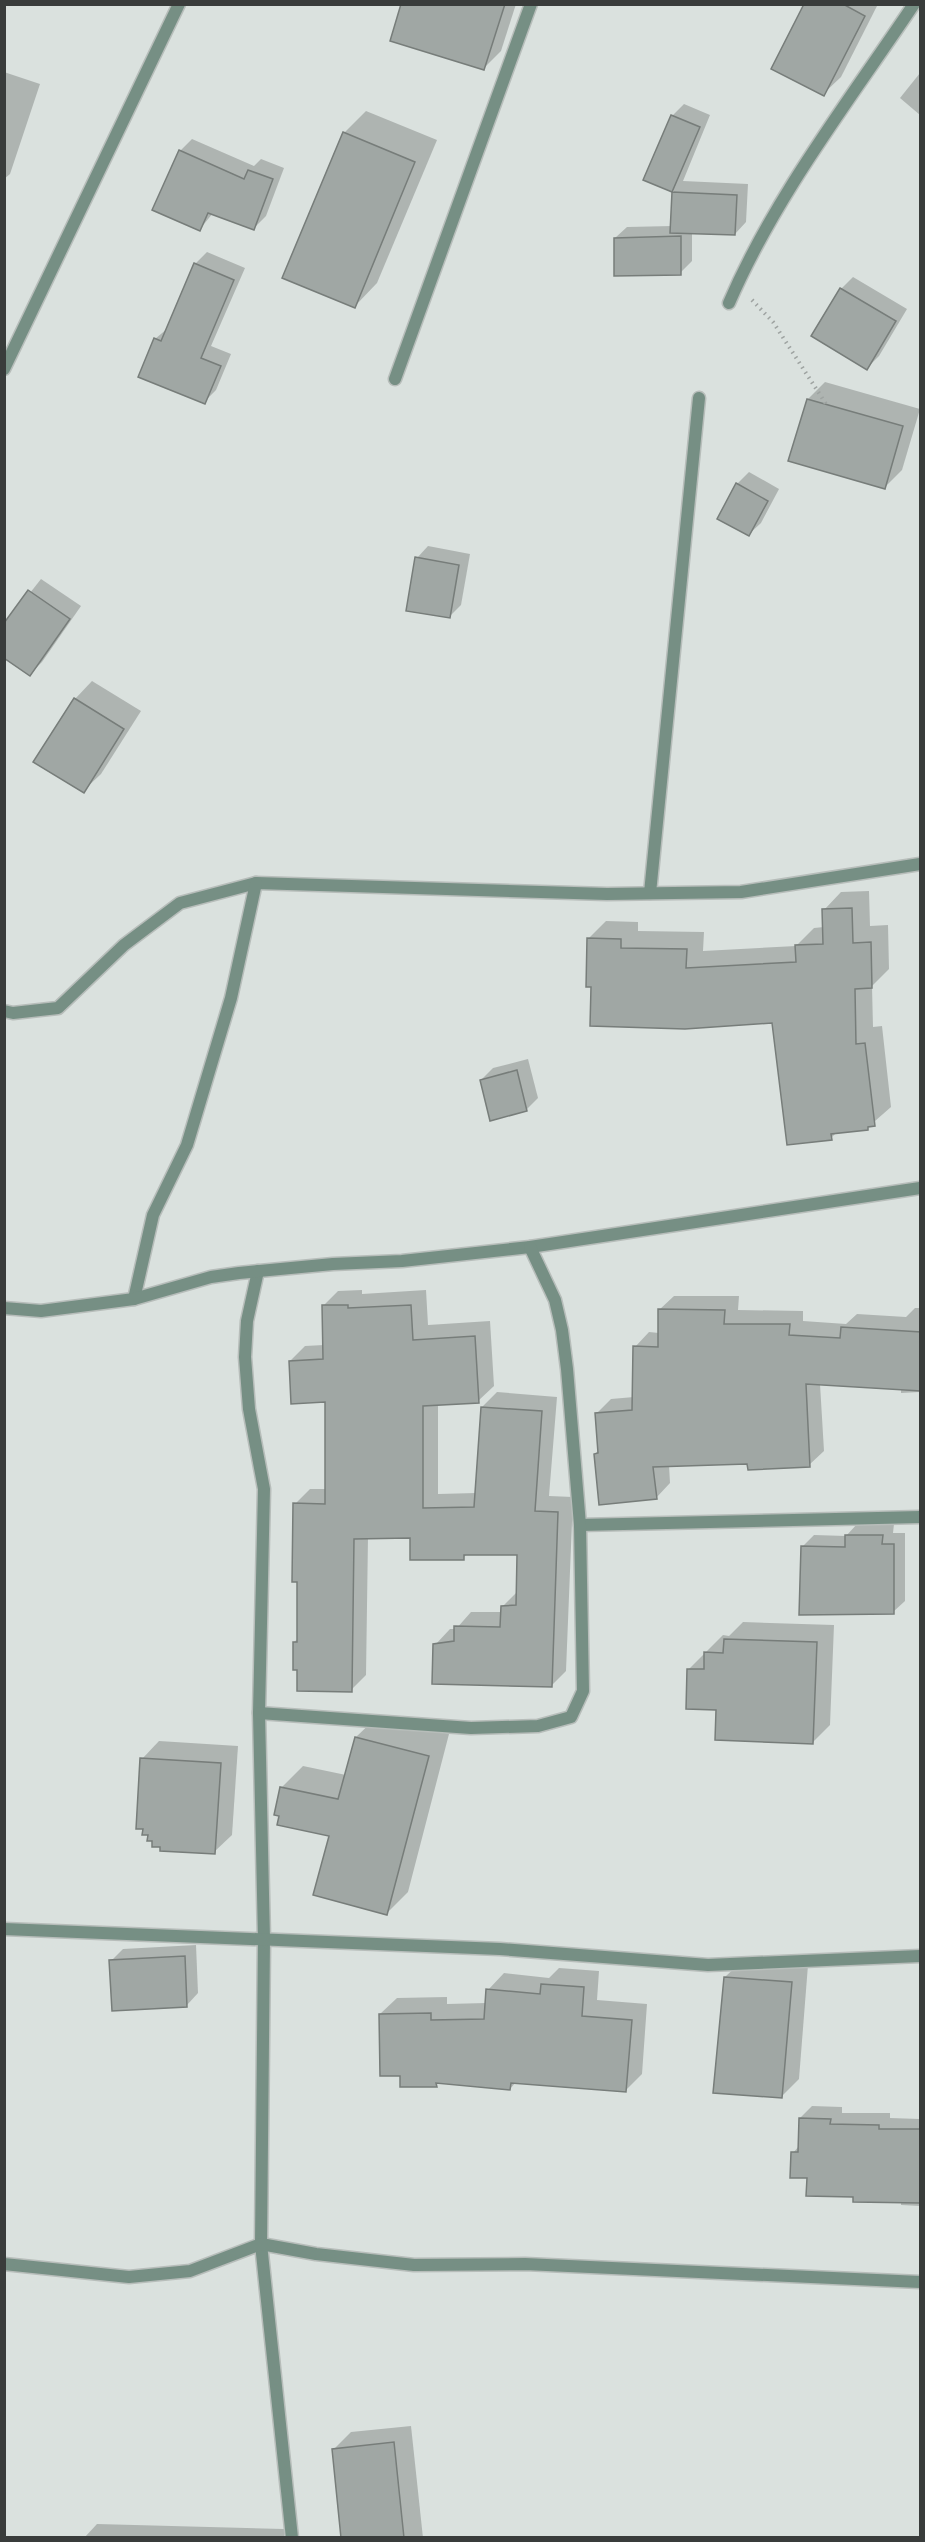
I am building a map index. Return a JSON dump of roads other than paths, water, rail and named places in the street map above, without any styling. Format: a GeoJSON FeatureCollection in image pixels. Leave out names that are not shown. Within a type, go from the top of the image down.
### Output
{"type":"FeatureCollection","features":[{"type":"Feature","properties":{"kind":"street"},"geometry":{"type":"LineString","coordinates":[[4,369],[180,4]]}},
{"type":"Feature","properties":{"kind":"street"},"geometry":{"type":"LineString","coordinates":[[395,379],[531,4]]}},
{"type":"Feature","properties":{"kind":"street"},"geometry":{"type":"LineString","coordinates":[[729,303],[736,285],[774,214],[914,4]]}},
{"type":"Feature","properties":{"kind":"street"},"geometry":{"type":"LineString","coordinates":[[650,893],[699,398]]}},
{"type":"Feature","properties":{"kind":"street"},"geometry":{"type":"LineString","coordinates":[[4,1011],[13,1013],[58,1008],[124,945],[180,903],[256,883],[411,889],[650,893],[741,892],[921,864]]}},
{"type":"Feature","properties":{"kind":"street"},"geometry":{"type":"LineString","coordinates":[[134,1299],[153,1215],[187,1145],[231,999],[256,883]]}},
{"type":"Feature","properties":{"kind":"street"},"geometry":{"type":"LineString","coordinates":[[4,1308],[41,1311],[134,1299],[211,1277],[333,1264],[402,1261],[530,1247],[921,1188]]}},
{"type":"Feature","properties":{"kind":"street"},"geometry":{"type":"LineString","coordinates":[[259,1713],[471,1728],[538,1726],[571,1717],[583,1691],[580,1525],[562,1330],[555,1300],[530,1247]]}},
{"type":"Feature","properties":{"kind":"street"},"geometry":{"type":"LineString","coordinates":[[258,1271],[247,1321],[245,1357],[249,1409],[264,1489],[259,1713],[264,1939],[261,2244],[292,2538]]}},
{"type":"Feature","properties":{"kind":"street"},"geometry":{"type":"LineString","coordinates":[[580,1525],[921,1517]]}},
{"type":"Feature","properties":{"kind":"street"},"geometry":{"type":"LineString","coordinates":[[4,1929],[500,1949],[708,1965],[921,1956]]}},
{"type":"Feature","properties":{"kind":"street"},"geometry":{"type":"LineString","coordinates":[[4,2264],[129,2277],[190,2271],[261,2244],[316,2254],[414,2265],[525,2264],[921,2282]]}}]}
